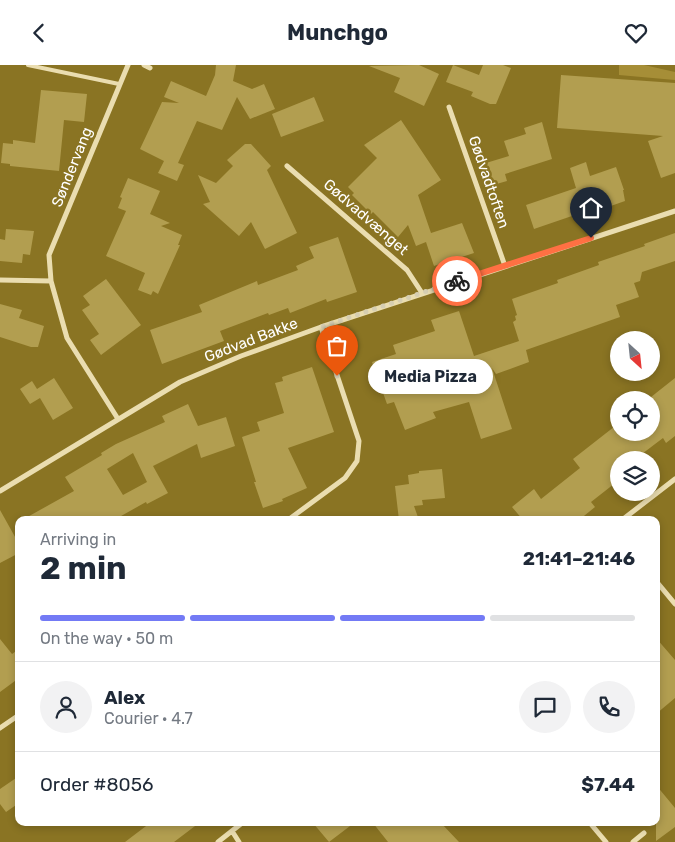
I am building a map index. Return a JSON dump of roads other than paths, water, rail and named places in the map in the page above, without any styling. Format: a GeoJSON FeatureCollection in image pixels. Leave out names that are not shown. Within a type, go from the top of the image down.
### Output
{"type":"FeatureCollection","features":[{"type":"Feature","properties":{"kind":"street","name":"Søndervang"},"geometry":{"type":"LineString","coordinates":[[118,419],[67,338],[51,281],[49,255],[128,65]]}},
{"type":"Feature","properties":{"kind":"street","name":"Gødvadtoften"},"geometry":{"type":"LineString","coordinates":[[449,107],[504,266]]}},
{"type":"Feature","properties":{"kind":"street","name":"Gødvadvænget"},"geometry":{"type":"LineString","coordinates":[[287,166],[407,270],[422,293]]}},
{"type":"Feature","properties":{"kind":"street","name":"Gødvad Bakke"},"geometry":{"type":"LineString","coordinates":[[0,491],[180,382],[241,356],[422,293],[675,211]]}},
{"type":"Feature","properties":{"kind":"street"},"geometry":{"type":"LineString","coordinates":[[0,280],[51,281]]}},
{"type":"Feature","properties":{"kind":"street"},"geometry":{"type":"LineString","coordinates":[[294,516],[346,478],[357,461],[359,441],[321,327]]}},
{"type":"Feature","properties":{"kind":"street"},"geometry":{"type":"LineString","coordinates":[[627,516],[675,479]]}},
{"type":"Feature","properties":{"kind":"street"},"geometry":{"type":"LineString","coordinates":[[660,586],[675,604]]}},
{"type":"Feature","properties":{"kind":"street"},"geometry":{"type":"LineString","coordinates":[[0,728],[15,718]]}},
{"type":"Feature","properties":{"kind":"street"},"geometry":{"type":"LineString","coordinates":[[218,842],[238,826]]}},
{"type":"Feature","properties":{"kind":"street"},"geometry":{"type":"LineString","coordinates":[[593,826],[606,842]]}},
{"type":"Feature","properties":{"kind":"street"},"geometry":{"type":"LineString","coordinates":[[232,831],[239,842]]}},
{"type":"Feature","properties":{"kind":"street"},"geometry":{"type":"LineString","coordinates":[[633,842],[644,833]]}},
{"type":"Feature","properties":{"kind":"lane"},"geometry":{"type":"LineString","coordinates":[[28,65],[119,84]]}},
{"type":"Feature","properties":{"kind":"place","name":"Media Pizza"},"geometry":{"type":"Point","coordinates":[337,376]}}]}
